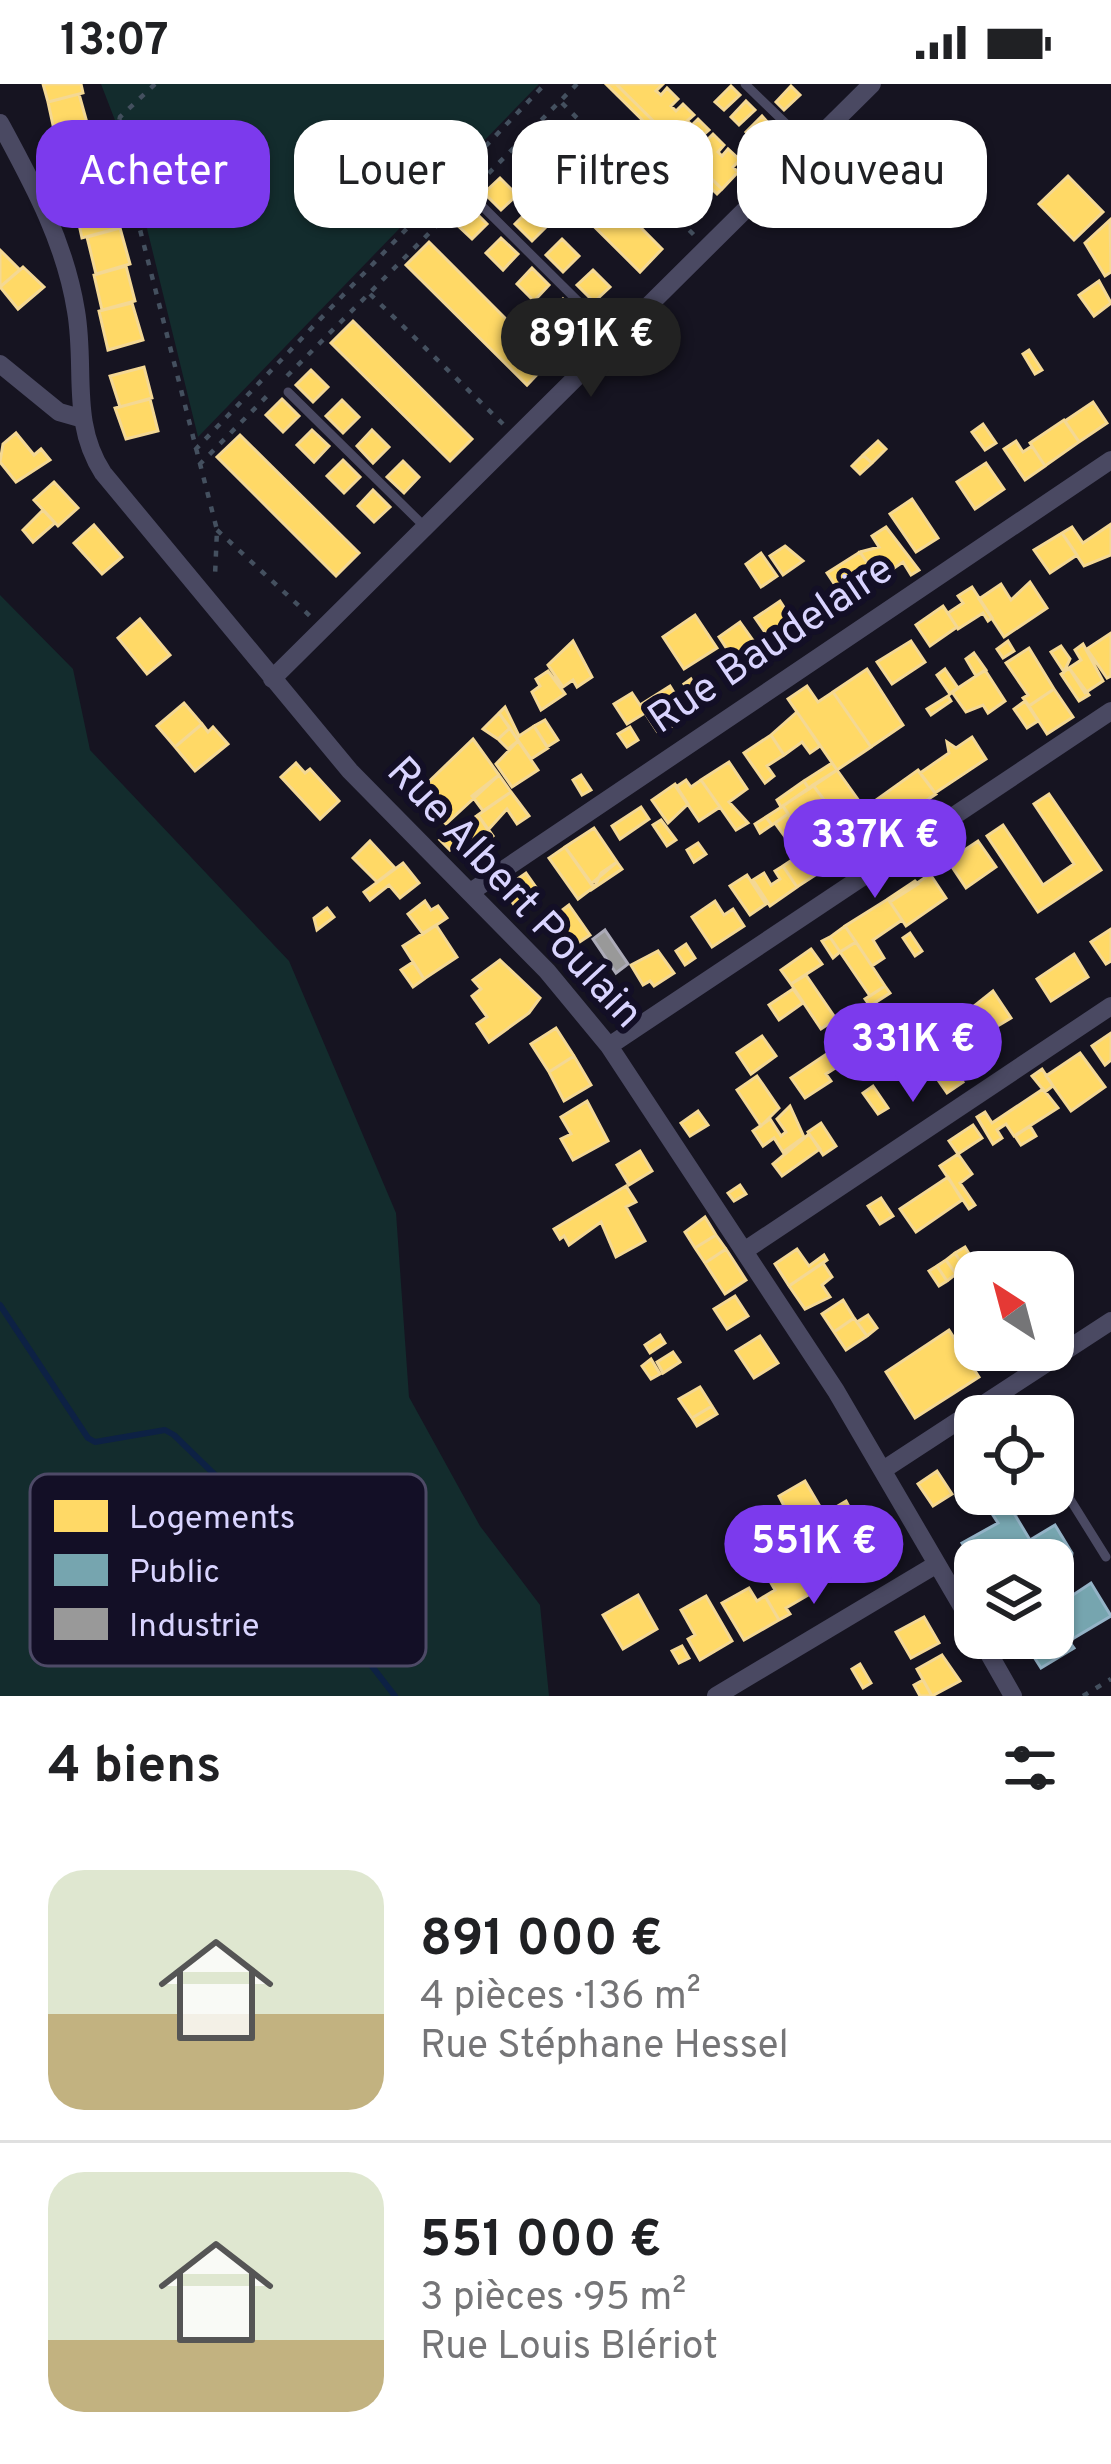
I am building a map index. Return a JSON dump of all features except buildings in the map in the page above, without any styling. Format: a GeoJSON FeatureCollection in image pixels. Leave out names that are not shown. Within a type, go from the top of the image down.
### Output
{"type":"FeatureCollection","features":[{"type":"Feature","properties":{"kind":"street"},"geometry":{"type":"LineString","coordinates":[[835,120],[872,84]]}},
{"type":"Feature","properties":{"kind":"street"},"geometry":{"type":"LineString","coordinates":[[0,123],[46,207],[65,261],[77,316],[80,418],[59,412],[0,364]]}},
{"type":"Feature","properties":{"kind":"street"},"geometry":{"type":"LineString","coordinates":[[272,679],[737,217]]}},
{"type":"Feature","properties":{"kind":"street","name":"Rue Albert Poulain"},"geometry":{"type":"LineString","coordinates":[[80,418],[87,448],[103,473],[272,679],[416,843],[472,891],[609,1046],[747,1249],[954,1592]]}},
{"type":"Feature","properties":{"kind":"street","name":"Rue Baudelaire"},"geometry":{"type":"LineString","coordinates":[[472,891],[1111,460]]}},
{"type":"Feature","properties":{"kind":"street"},"geometry":{"type":"LineString","coordinates":[[609,1046],[1111,711]]}},
{"type":"Feature","properties":{"kind":"street"},"geometry":{"type":"LineString","coordinates":[[747,1249],[1111,1006]]}},
{"type":"Feature","properties":{"kind":"street"},"geometry":{"type":"LineString","coordinates":[[883,1470],[1110,1323]]}},
{"type":"Feature","properties":{"kind":"street"},"geometry":{"type":"LineString","coordinates":[[716,1696],[938,1564]]}},
{"type":"Feature","properties":{"kind":"street"},"geometry":{"type":"LineString","coordinates":[[992,1659],[1013,1696]]}},
{"type":"Feature","properties":{"kind":"lane"},"geometry":{"type":"LineString","coordinates":[[746,84],[783,120]]}},
{"type":"Feature","properties":{"kind":"lane"},"geometry":{"type":"LineString","coordinates":[[488,212],[615,338]]}},
{"type":"Feature","properties":{"kind":"lane"},"geometry":{"type":"LineString","coordinates":[[288,392],[425,526]]}},
{"type":"Feature","properties":{"kind":"lane"},"geometry":{"type":"LineString","coordinates":[[1002,1391],[1005,1395]]}},
{"type":"Feature","properties":{"kind":"lane"},"geometry":{"type":"LineString","coordinates":[[1074,1506],[1106,1557]]}},
{"type":"Feature","properties":{"kind":"path"},"geometry":{"type":"LineString","coordinates":[[154,84],[121,117],[116,136],[217,530],[219,567],[204,597]]}},
{"type":"Feature","properties":{"kind":"path"},"geometry":{"type":"LineString","coordinates":[[195,450],[545,84]]}},
{"type":"Feature","properties":{"kind":"path"},"geometry":{"type":"LineString","coordinates":[[199,465],[577,84]]}},
{"type":"Feature","properties":{"kind":"path"},"geometry":{"type":"LineString","coordinates":[[560,102],[706,248]]}},
{"type":"Feature","properties":{"kind":"path"},"geometry":{"type":"LineString","coordinates":[[369,293],[516,437]]}},
{"type":"Feature","properties":{"kind":"path"},"geometry":{"type":"LineString","coordinates":[[217,530],[323,628]]}},
{"type":"Feature","properties":{"kind":"path"},"geometry":{"type":"LineString","coordinates":[[1083,1696],[1111,1679]]}},
{"type":"Feature","properties":{"kind":"green space"},"geometry":{"type":"Polygon","coordinates":[[[101,84],[539,84],[488,137],[488,120],[294,120],[294,228],[400,228],[198,437],[147,228],[270,228],[270,120],[115,120],[101,84]]]}},
{"type":"Feature","properties":{"kind":"green space"},"geometry":{"type":"Polygon","coordinates":[[[0,595],[73,669],[90,750],[289,961],[396,1213],[409,1397],[480,1526],[540,1605],[549,1696],[0,1696],[0,595]]]}},
{"type":"Feature","properties":{"kind":"waterway"},"geometry":{"type":"LineString","coordinates":[[0,1305],[88,1438],[95,1442],[165,1430],[214,1474]]}},
{"type":"Feature","properties":{"kind":"waterway"},"geometry":{"type":"LineString","coordinates":[[372,1666],[395,1696]]}}]}
